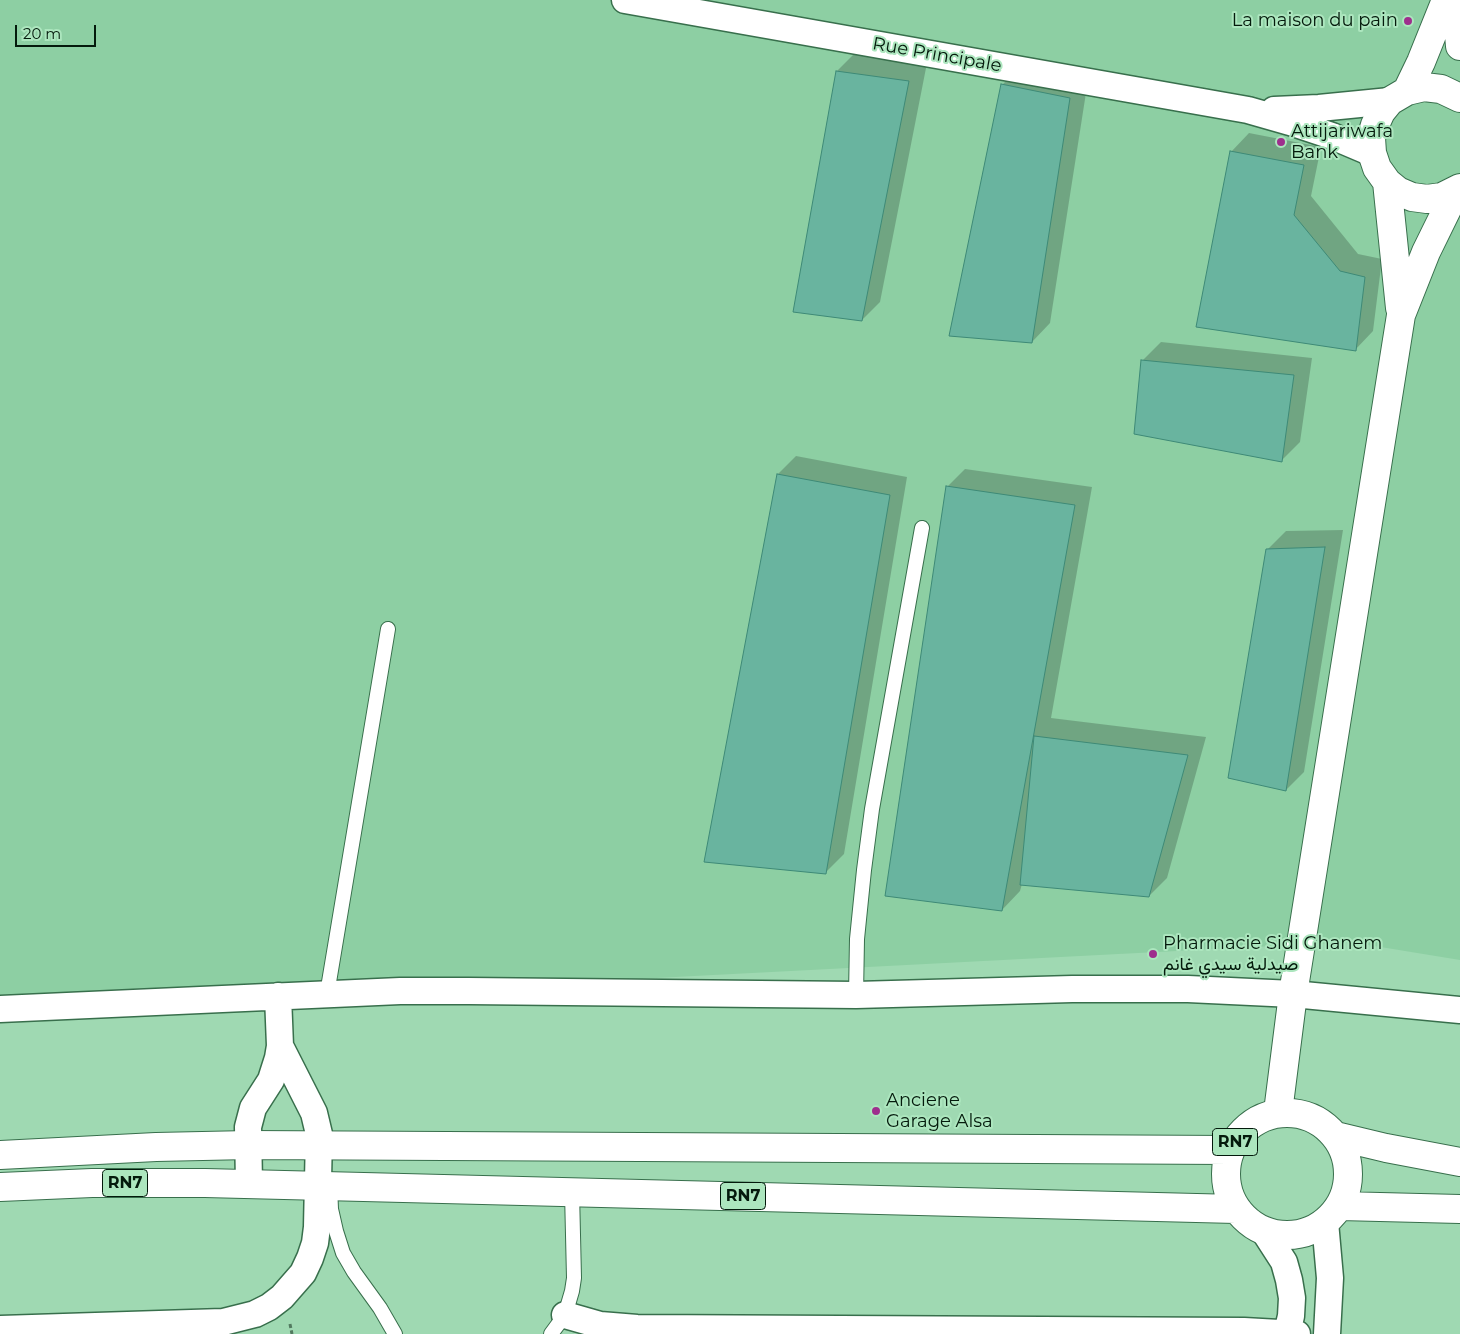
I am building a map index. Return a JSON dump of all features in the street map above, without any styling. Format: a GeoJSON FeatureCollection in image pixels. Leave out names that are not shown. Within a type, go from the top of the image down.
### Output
{"type":"FeatureCollection","features":[{"type":"Feature","properties":{"kind":"main road"},"geometry":{"type":"LineString","coordinates":[[1446,0],[1431,40],[1399,96],[1381,112],[1371,138],[1372,153],[1377,168],[1387,182],[1398,191],[1412,197],[1427,199],[1442,197],[1458,190]]}},
{"type":"Feature","properties":{"kind":"main road"},"geometry":{"type":"LineString","coordinates":[[1456,0],[1460,46]]}},
{"type":"Feature","properties":{"kind":"main road"},"geometry":{"type":"LineString","coordinates":[[1399,96],[1424,87],[1441,89],[1460,98]]}},
{"type":"Feature","properties":{"kind":"main road"},"geometry":{"type":"LineString","coordinates":[[1387,182],[1401,315]]}},
{"type":"Feature","properties":{"kind":"main road"},"geometry":{"type":"LineString","coordinates":[[1278,1112],[1293,994],[1401,315],[1426,252],[1458,190]]}},
{"type":"Feature","properties":{"kind":"main road","name":"RN7"},"geometry":{"type":"LineString","coordinates":[[1278,1112],[1294,1112],[1310,1116],[1324,1124],[1336,1136],[1343,1148],[1348,1163],[1349,1178],[1346,1192],[1332,1214],[1311,1230],[1296,1235],[1280,1235],[1264,1231],[1249,1222],[1236,1208],[1229,1195],[1226,1165],[1230,1150],[1238,1136],[1249,1125],[1263,1117],[1278,1112]]}},
{"type":"Feature","properties":{"kind":"main road","name":"RN7"},"geometry":{"type":"LineString","coordinates":[[1336,1136],[1460,1162]]}},
{"type":"Feature","properties":{"kind":"main road","name":"RN7"},"geometry":{"type":"LineString","coordinates":[[0,1155],[127,1148],[249,1145],[1230,1150]]}},
{"type":"Feature","properties":{"kind":"main road","name":"RN7"},"geometry":{"type":"LineString","coordinates":[[0,1187],[102,1183],[249,1184],[1236,1208]]}},
{"type":"Feature","properties":{"kind":"main road","name":"RN7"},"geometry":{"type":"LineString","coordinates":[[1332,1214],[1460,1208]]}},
{"type":"Feature","properties":{"kind":"street","name":"Rue Principale"},"geometry":{"type":"LineString","coordinates":[[625,0],[1248,110]]}},
{"type":"Feature","properties":{"kind":"street"},"geometry":{"type":"LineString","coordinates":[[1248,110],[1319,108],[1399,96]]}},
{"type":"Feature","properties":{"kind":"street"},"geometry":{"type":"LineString","coordinates":[[1248,110],[1332,136],[1372,153]]}},
{"type":"Feature","properties":{"kind":"street"},"geometry":{"type":"LineString","coordinates":[[0,1008],[327,994],[469,991],[856,995],[1072,988],[1188,989],[1293,994],[1460,1010]]}},
{"type":"Feature","properties":{"kind":"street"},"geometry":{"type":"LineString","coordinates":[[249,1184],[248,1127],[253,1108],[266,1090],[274,1074],[280,1046],[278,996]]}},
{"type":"Feature","properties":{"kind":"street"},"geometry":{"type":"LineString","coordinates":[[0,1329],[223,1322],[255,1314],[282,1298],[303,1273],[310,1258],[315,1243],[324,1186],[318,1145],[319,1134],[314,1113],[280,1046]]}},
{"type":"Feature","properties":{"kind":"street"},"geometry":{"type":"LineString","coordinates":[[1327,1334],[1332,1214]]}},
{"type":"Feature","properties":{"kind":"street"},"geometry":{"type":"LineString","coordinates":[[1264,1231],[1284,1262],[1289,1280],[1292,1298],[1291,1316],[1286,1333]]}},
{"type":"Feature","properties":{"kind":"street"},"geometry":{"type":"LineString","coordinates":[[558,1324],[636,1328],[1244,1331],[1298,1334]]}},
{"type":"Feature","properties":{"kind":"lane"},"geometry":{"type":"LineString","coordinates":[[856,995],[857,940],[871,817],[882,746],[922,528]]}},
{"type":"Feature","properties":{"kind":"lane"},"geometry":{"type":"LineString","coordinates":[[327,994],[388,629]]}},
{"type":"Feature","properties":{"kind":"lane"},"geometry":{"type":"LineString","coordinates":[[324,1186],[343,1253],[380,1308],[394,1334]]}},
{"type":"Feature","properties":{"kind":"lane"},"geometry":{"type":"LineString","coordinates":[[558,1324],[571,1297],[574,1278],[572,1192]]}},
{"type":"Feature","properties":{"kind":"shaded area"},"geometry":{"type":"Polygon","coordinates":[[[0,0],[1460,0],[1460,960],[1350,942],[0,1012],[0,0]]]}},
{"type":"Feature","properties":{"kind":"building"},"geometry":{"type":"Polygon","coordinates":[[[836,71],[909,81],[862,321],[793,312],[836,71]]]}},
{"type":"Feature","properties":{"kind":"building"},"geometry":{"type":"Polygon","coordinates":[[[1001,84],[1070,98],[1032,343],[949,336],[1001,84]]]}},
{"type":"Feature","properties":{"kind":"building"},"geometry":{"type":"Polygon","coordinates":[[[1230,151],[1304,165],[1294,215],[1340,271],[1365,277],[1356,351],[1196,327],[1230,151]]]}},
{"type":"Feature","properties":{"kind":"building"},"geometry":{"type":"Polygon","coordinates":[[[1141,360],[1294,375],[1282,462],[1134,434],[1141,360]]]}},
{"type":"Feature","properties":{"kind":"building"},"geometry":{"type":"Polygon","coordinates":[[[777,474],[890,495],[826,874],[704,862],[777,474]]]}},
{"type":"Feature","properties":{"kind":"building"},"geometry":{"type":"Polygon","coordinates":[[[946,486],[1075,505],[1002,911],[885,896],[946,486]]]}},
{"type":"Feature","properties":{"kind":"building"},"geometry":{"type":"Polygon","coordinates":[[[1325,547],[1286,791],[1228,778],[1266,549],[1325,547]]]}},
{"type":"Feature","properties":{"kind":"building"},"geometry":{"type":"Polygon","coordinates":[[[1034,736],[1188,755],[1149,897],[1020,885],[1034,736]]]}},
{"type":"Feature","properties":{"kind":"place","name":"La maison du pain"},"geometry":{"type":"Point","coordinates":[1408,21]}},
{"type":"Feature","properties":{"kind":"place","name":"Attijariwafa Bank"},"geometry":{"type":"Point","coordinates":[1281,142]}},
{"type":"Feature","properties":{"kind":"place","name":"Pharmacie Sidi Ghanem صيدلية سيدي غانم"},"geometry":{"type":"Point","coordinates":[1153,954]}},
{"type":"Feature","properties":{"kind":"place","name":"Anciene Garage Alsa"},"geometry":{"type":"Point","coordinates":[876,1111]}}]}
